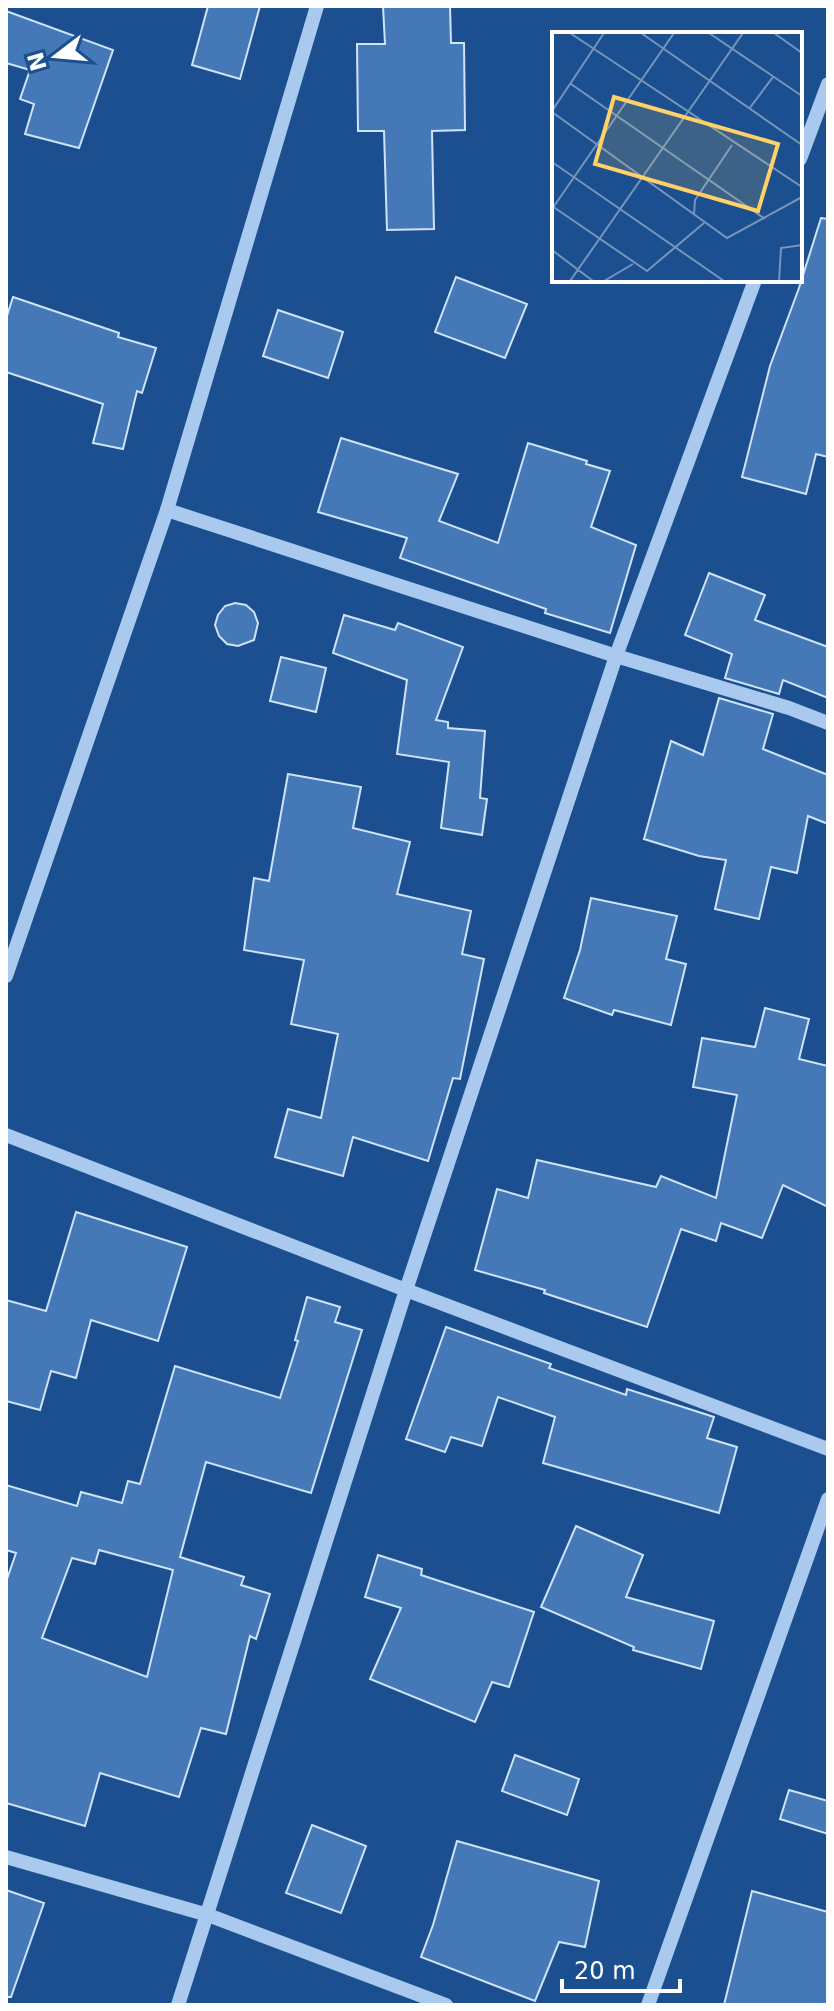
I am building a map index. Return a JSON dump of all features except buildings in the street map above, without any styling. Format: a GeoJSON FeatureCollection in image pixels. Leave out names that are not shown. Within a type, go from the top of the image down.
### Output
{"type":"FeatureCollection","features":[{"type":"Feature","properties":{"kind":"street"},"geometry":{"type":"LineString","coordinates":[[6,976],[167,510],[317,6]]}},
{"type":"Feature","properties":{"kind":"street"},"geometry":{"type":"LineString","coordinates":[[802,154],[828,84]]}},
{"type":"Feature","properties":{"kind":"street"},"geometry":{"type":"LineString","coordinates":[[178,2005],[406,1290],[616,656],[754,282]]}},
{"type":"Feature","properties":{"kind":"street"},"geometry":{"type":"LineString","coordinates":[[167,510],[828,723]]}},
{"type":"Feature","properties":{"kind":"street"},"geometry":{"type":"LineString","coordinates":[[6,1135],[828,1449]]}},
{"type":"Feature","properties":{"kind":"street"},"geometry":{"type":"LineString","coordinates":[[648,2005],[828,1499]]}},
{"type":"Feature","properties":{"kind":"street"},"geometry":{"type":"LineString","coordinates":[[6,1857],[208,1915],[446,2005]]}}]}
